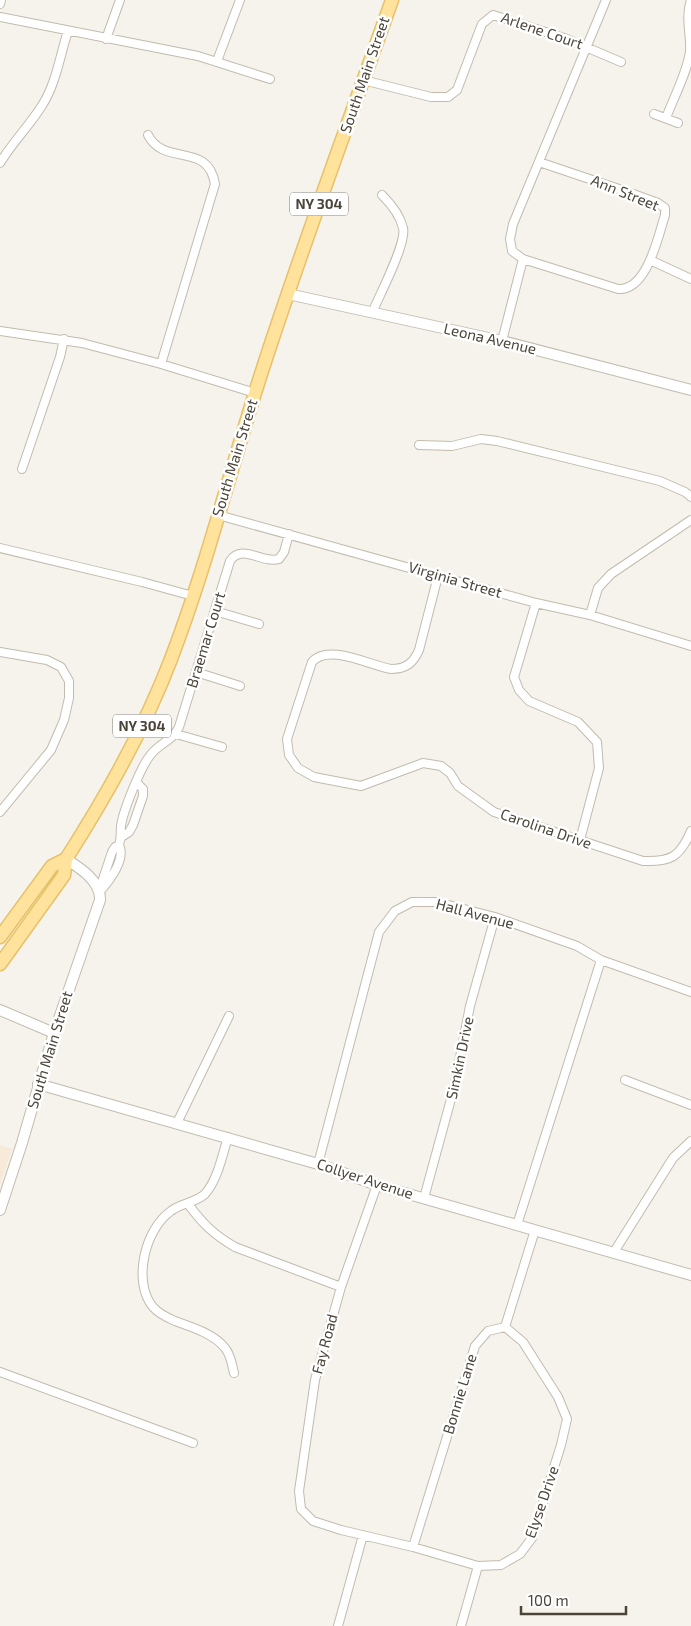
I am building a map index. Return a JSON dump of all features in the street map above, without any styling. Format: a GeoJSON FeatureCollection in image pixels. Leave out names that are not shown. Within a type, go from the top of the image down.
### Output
{"type":"FeatureCollection","features":[{"type":"Feature","properties":{"kind":"main road","name":"South Main Street"},"geometry":{"type":"LineString","coordinates":[[66,859],[106,796],[135,741],[166,671],[193,596],[255,393],[288,294],[392,0]]}},
{"type":"Feature","properties":{"kind":"main road","name":"NY 304"},"geometry":{"type":"LineString","coordinates":[[0,938],[52,866],[66,859]]}},
{"type":"Feature","properties":{"kind":"main road","name":"NY 304"},"geometry":{"type":"LineString","coordinates":[[0,964],[64,875],[66,859]]}},
{"type":"Feature","properties":{"kind":"street"},"geometry":{"type":"LineString","coordinates":[[106,39],[120,0]]}},
{"type":"Feature","properties":{"kind":"street"},"geometry":{"type":"LineString","coordinates":[[217,61],[240,0]]}},
{"type":"Feature","properties":{"kind":"street"},"geometry":{"type":"LineString","coordinates":[[502,341],[523,259],[512,251],[510,239],[513,224],[606,0]]}},
{"type":"Feature","properties":{"kind":"street"},"geometry":{"type":"LineString","coordinates":[[666,118],[688,63],[690,51],[687,15],[690,0]]}},
{"type":"Feature","properties":{"kind":"street","name":"Arlene Court"},"geometry":{"type":"LineString","coordinates":[[363,80],[430,97],[448,97],[457,90],[482,24],[493,15],[587,47],[620,62]]}},
{"type":"Feature","properties":{"kind":"street"},"geometry":{"type":"LineString","coordinates":[[0,17],[198,56],[270,79]]}},
{"type":"Feature","properties":{"kind":"street"},"geometry":{"type":"LineString","coordinates":[[0,162],[43,105],[52,84],[68,31]]}},
{"type":"Feature","properties":{"kind":"street"},"geometry":{"type":"LineString","coordinates":[[654,114],[678,123]]}},
{"type":"Feature","properties":{"kind":"street"},"geometry":{"type":"LineString","coordinates":[[148,135],[152,144],[160,149],[199,159],[208,164],[213,173],[215,184],[161,364]]}},
{"type":"Feature","properties":{"kind":"street","name":"Ann Street"},"geometry":{"type":"LineString","coordinates":[[523,259],[618,289],[625,289],[631,287],[638,280],[650,260],[665,216],[665,208],[658,204],[539,162]]}},
{"type":"Feature","properties":{"kind":"street"},"geometry":{"type":"LineString","coordinates":[[372,313],[402,242],[404,229],[393,206],[382,195]]}},
{"type":"Feature","properties":{"kind":"street"},"geometry":{"type":"LineString","coordinates":[[650,260],[691,279]]}},
{"type":"Feature","properties":{"kind":"street","name":"Leona Avenue"},"geometry":{"type":"LineString","coordinates":[[288,294],[502,341],[691,390]]}},
{"type":"Feature","properties":{"kind":"street"},"geometry":{"type":"LineString","coordinates":[[0,331],[64,339],[161,364],[255,393]]}},
{"type":"Feature","properties":{"kind":"street"},"geometry":{"type":"LineString","coordinates":[[22,469],[60,357],[64,339]]}},
{"type":"Feature","properties":{"kind":"street"},"geometry":{"type":"LineString","coordinates":[[419,444],[452,446],[481,439],[497,441],[660,481],[685,492],[691,497]]}},
{"type":"Feature","properties":{"kind":"street","name":"Virginia Street"},"geometry":{"type":"LineString","coordinates":[[218,515],[536,603],[590,615],[691,646]]}},
{"type":"Feature","properties":{"kind":"street"},"geometry":{"type":"LineString","coordinates":[[590,615],[598,588],[611,574],[691,520]]}},
{"type":"Feature","properties":{"kind":"street","name":"Braemar Court"},"geometry":{"type":"LineString","coordinates":[[176,734],[181,724],[232,558],[236,554],[242,553],[268,560],[279,559],[284,552],[289,534]]}},
{"type":"Feature","properties":{"kind":"street"},"geometry":{"type":"LineString","coordinates":[[0,548],[193,596]]}},
{"type":"Feature","properties":{"kind":"street","name":"Carolina Drive"},"geometry":{"type":"LineString","coordinates":[[438,576],[419,650],[409,665],[400,668],[390,668],[332,653],[321,655],[312,662],[287,739],[289,754],[298,768],[314,777],[361,786],[423,763],[442,766],[450,773],[458,786],[494,812],[643,861],[662,862],[677,855],[691,831]]}},
{"type":"Feature","properties":{"kind":"street"},"geometry":{"type":"LineString","coordinates":[[536,603],[514,677],[519,690],[529,701],[578,722],[597,742],[599,768],[580,840]]}},
{"type":"Feature","properties":{"kind":"street"},"geometry":{"type":"LineString","coordinates":[[215,611],[259,624]]}},
{"type":"Feature","properties":{"kind":"street"},"geometry":{"type":"LineString","coordinates":[[0,652],[48,660],[61,667],[69,681],[69,698],[64,720],[51,750],[0,812]]}},
{"type":"Feature","properties":{"kind":"street"},"geometry":{"type":"LineString","coordinates":[[196,672],[240,686]]}},
{"type":"Feature","properties":{"kind":"street"},"geometry":{"type":"LineString","coordinates":[[137,782],[150,754],[176,734],[222,748]]}},
{"type":"Feature","properties":{"kind":"street","name":"South Main Street"},"geometry":{"type":"LineString","coordinates":[[0,1210],[54,1033],[99,903],[99,891],[110,881],[122,852],[119,845],[122,836],[121,825],[137,782],[143,789],[143,796],[134,825],[129,832],[122,836]]}},
{"type":"Feature","properties":{"kind":"street"},"geometry":{"type":"LineString","coordinates":[[66,859],[88,876],[99,891]]}},
{"type":"Feature","properties":{"kind":"street","name":"Hall Avenue"},"geometry":{"type":"LineString","coordinates":[[318,1164],[379,932],[395,911],[412,902],[437,902],[495,917],[578,946],[602,960],[691,992]]}},
{"type":"Feature","properties":{"kind":"street","name":"Simkin Drive"},"geometry":{"type":"LineString","coordinates":[[424,1198],[454,1088],[470,1006],[495,917]]}},
{"type":"Feature","properties":{"kind":"street"},"geometry":{"type":"LineString","coordinates":[[517,1226],[602,960]]}},
{"type":"Feature","properties":{"kind":"street"},"geometry":{"type":"LineString","coordinates":[[0,1010],[54,1033]]}},
{"type":"Feature","properties":{"kind":"street"},"geometry":{"type":"LineString","coordinates":[[177,1123],[230,1016]]}},
{"type":"Feature","properties":{"kind":"street"},"geometry":{"type":"LineString","coordinates":[[625,1080],[691,1105]]}},
{"type":"Feature","properties":{"kind":"street","name":"Collyer Avenue"},"geometry":{"type":"LineString","coordinates":[[38,1084],[318,1164],[378,1185],[691,1275]]}},
{"type":"Feature","properties":{"kind":"street"},"geometry":{"type":"LineString","coordinates":[[228,1138],[214,1179],[204,1194],[188,1204],[171,1210],[159,1222],[148,1241],[142,1264],[143,1288],[153,1307],[168,1318],[215,1339],[226,1348],[234,1373]]}},
{"type":"Feature","properties":{"kind":"street"},"geometry":{"type":"LineString","coordinates":[[614,1252],[672,1158],[691,1141]]}},
{"type":"Feature","properties":{"kind":"street","name":"Fay Road"},"geometry":{"type":"LineString","coordinates":[[301,1509],[299,1491],[315,1380],[341,1287],[378,1185]]}},
{"type":"Feature","properties":{"kind":"street"},"geometry":{"type":"LineString","coordinates":[[188,1204],[201,1223],[219,1238],[341,1287]]}},
{"type":"Feature","properties":{"kind":"street"},"geometry":{"type":"LineString","coordinates":[[505,1327],[535,1230]]}},
{"type":"Feature","properties":{"kind":"street","name":"Bonnie Lane"},"geometry":{"type":"LineString","coordinates":[[413,1547],[474,1346],[488,1331],[505,1327]]}},
{"type":"Feature","properties":{"kind":"street","name":"Elyse Drive"},"geometry":{"type":"LineString","coordinates":[[301,1509],[313,1520],[341,1530],[413,1547],[478,1566],[501,1565],[520,1554],[532,1538],[561,1445],[566,1419],[558,1397],[523,1342],[505,1327]]}},
{"type":"Feature","properties":{"kind":"street"},"geometry":{"type":"LineString","coordinates":[[0,1372],[192,1443]]}},
{"type":"Feature","properties":{"kind":"street"},"geometry":{"type":"LineString","coordinates":[[338,1626],[363,1535]]}},
{"type":"Feature","properties":{"kind":"street"},"geometry":{"type":"LineString","coordinates":[[461,1626],[478,1566]]}},
{"type":"Feature","properties":{"kind":"shaded area"},"geometry":{"type":"Polygon","coordinates":[[[0,1145],[12,1149],[0,1185],[0,1145]]]}}]}
